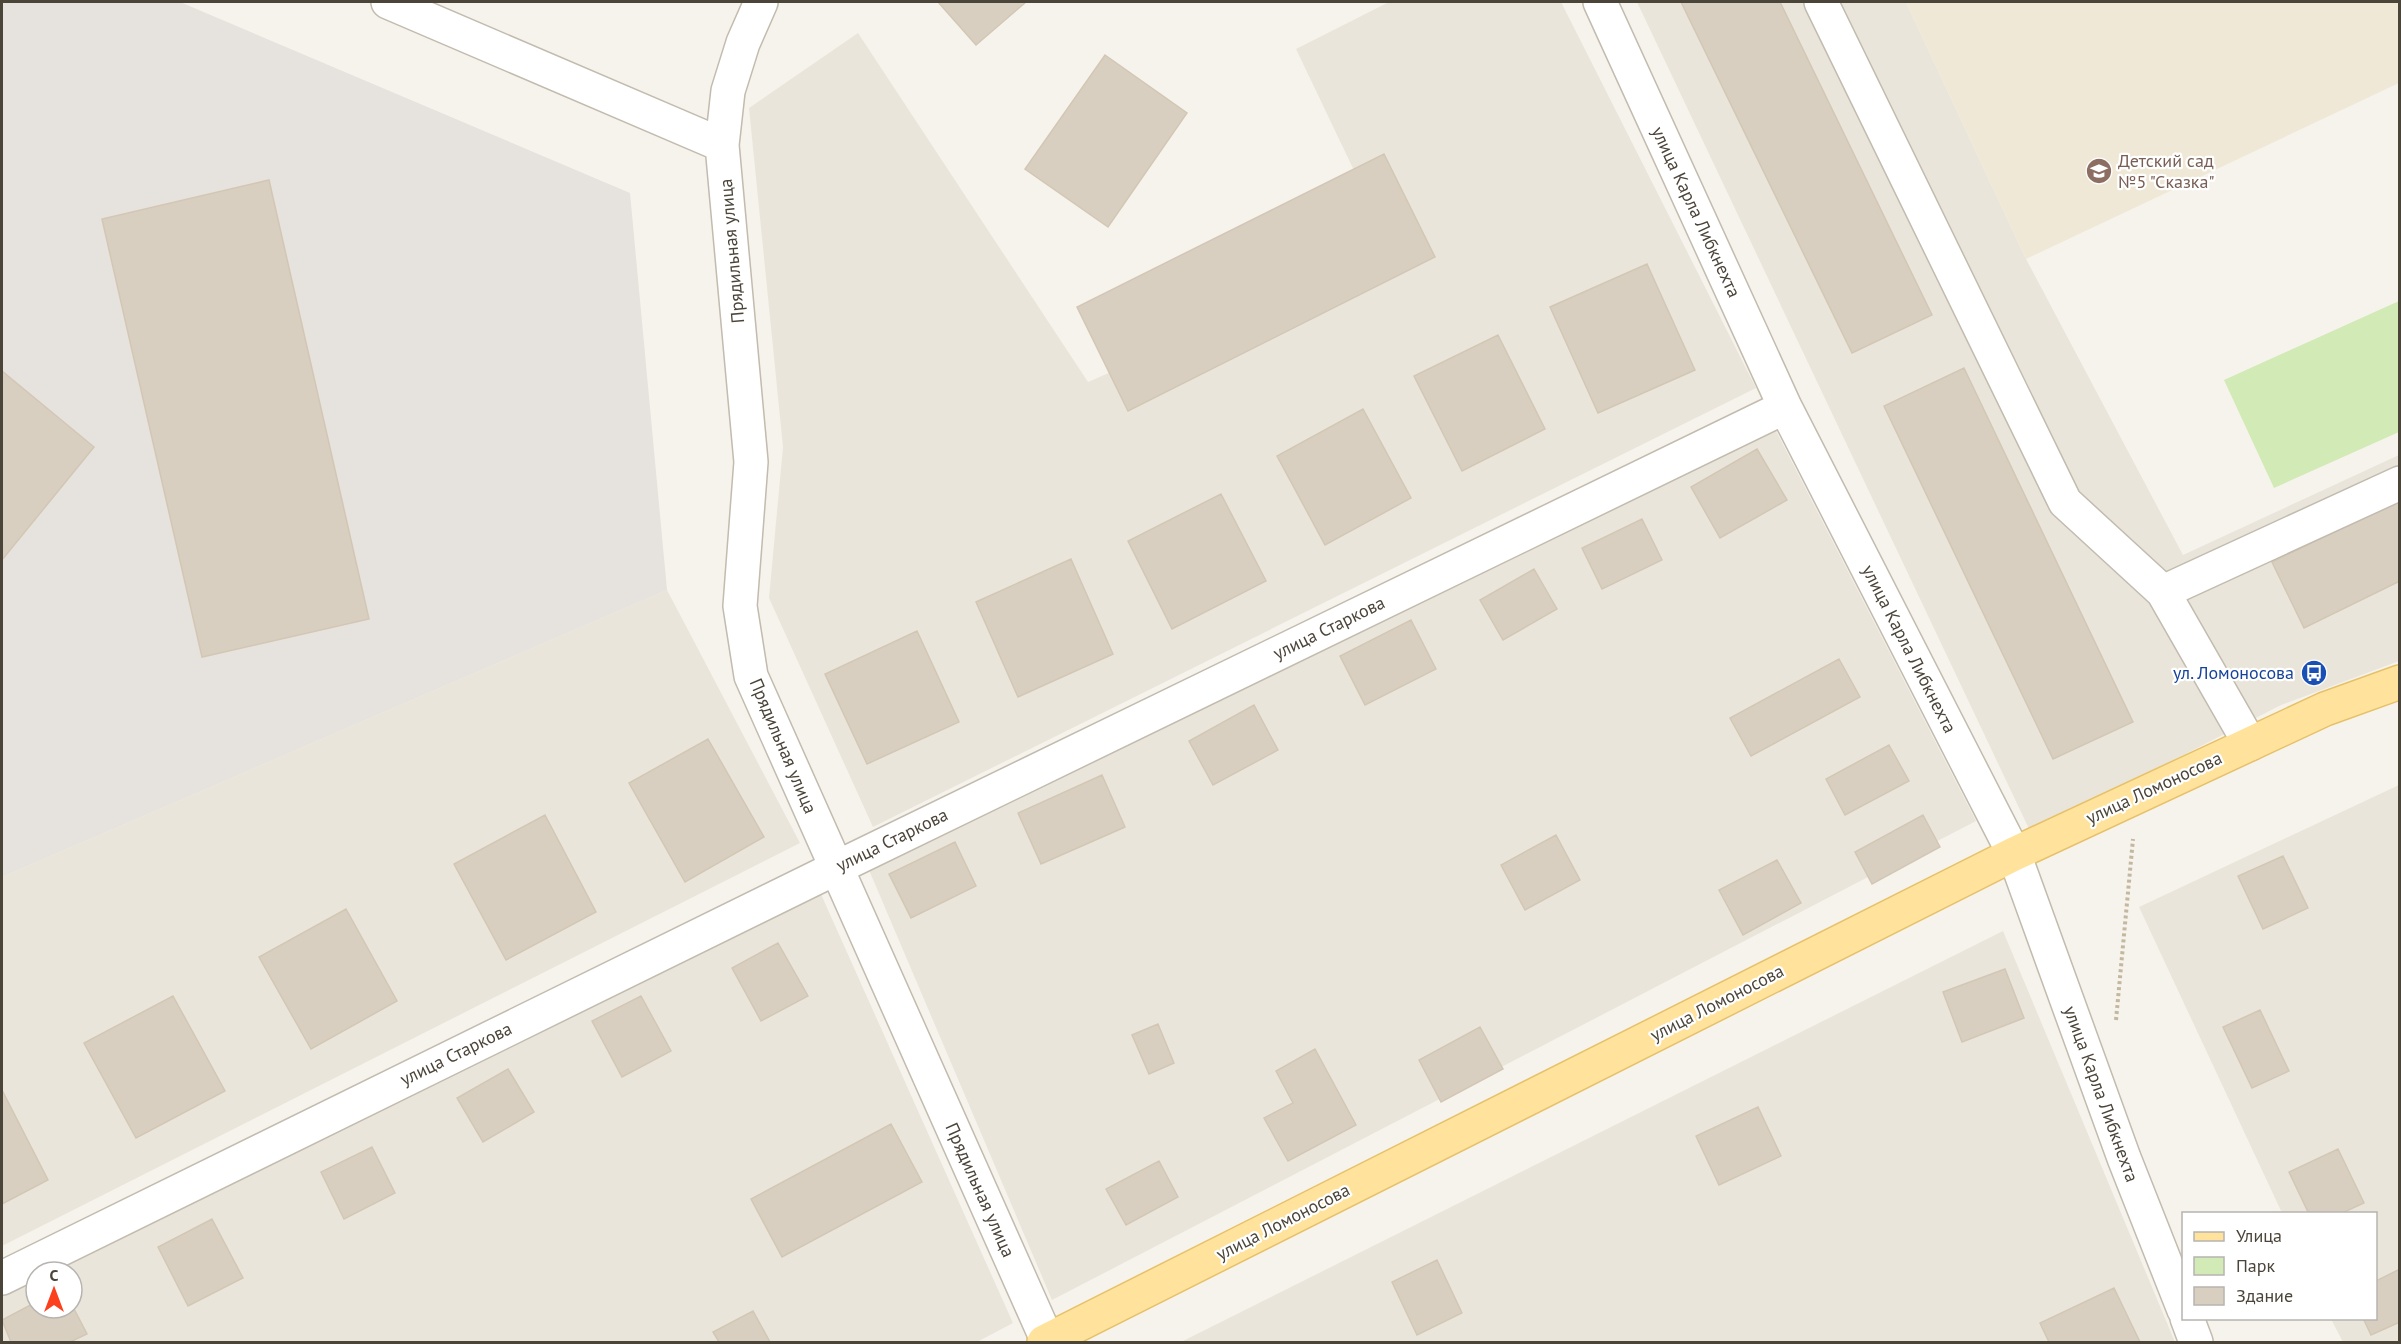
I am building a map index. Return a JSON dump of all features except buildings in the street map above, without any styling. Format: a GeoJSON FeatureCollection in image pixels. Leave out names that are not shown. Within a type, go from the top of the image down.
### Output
{"type":"FeatureCollection","features":[{"type":"Feature","properties":{"kind":"main road","name":"улица Ломоносова"},"geometry":{"type":"LineString","coordinates":[[1046,1342],[2014,854],[2325,709],[2400,682]]}},
{"type":"Feature","properties":{"kind":"street"},"geometry":{"type":"LineString","coordinates":[[388,2],[722,145]]}},
{"type":"Feature","properties":{"kind":"street","name":"Прядильная улица"},"geometry":{"type":"LineString","coordinates":[[761,2],[743,43],[728,91],[722,145],[751,462],[740,606],[751,676],[1046,1342]]}},
{"type":"Feature","properties":{"kind":"street","name":"улица Карла Либкнехта"},"geometry":{"type":"LineString","coordinates":[[1600,2],[1785,406],[2014,854],[2124,1158],[2182,1305]]}},
{"type":"Feature","properties":{"kind":"street"},"geometry":{"type":"LineString","coordinates":[[1821,2],[2065,502],[2163,592],[2250,744]]}},
{"type":"Feature","properties":{"kind":"street","name":"улица Старкова"},"geometry":{"type":"LineString","coordinates":[[2,1278],[836,868],[1785,406]]}},
{"type":"Feature","properties":{"kind":"street"},"geometry":{"type":"LineString","coordinates":[[2163,592],[2400,483]]}},
{"type":"Feature","properties":{"kind":"street"},"geometry":{"type":"LineString","coordinates":[[2188,1320],[2196,1342]]}},
{"type":"Feature","properties":{"kind":"path"},"geometry":{"type":"LineString","coordinates":[[2115,1031],[2137,796]]}},
{"type":"Feature","properties":{"kind":"shaded area"},"geometry":{"type":"Polygon","coordinates":[[[2,2],[180,2],[630,193],[667,590],[2,877],[2,2]]]}},
{"type":"Feature","properties":{"kind":"shaded area"},"geometry":{"type":"Polygon","coordinates":[[[1389,2],[1561,2],[1756,388],[873,827],[769,598],[783,447],[749,108],[858,33],[1088,382],[1392,250],[1296,49],[1389,2]]]}},
{"type":"Feature","properties":{"kind":"shaded area"},"geometry":{"type":"Polygon","coordinates":[[[1637,2],[1906,2],[2026,259],[2183,555],[2399,455],[2399,661],[2281,705],[2031,833],[1637,2]]]}},
{"type":"Feature","properties":{"kind":"shaded area","name":"Детский сад №5 \"Сказка\""},"geometry":{"type":"Polygon","coordinates":[[[1906,2],[2399,2],[2399,83],[2026,259],[1906,2]]]}},
{"type":"Feature","properties":{"kind":"shaded area"},"geometry":{"type":"Polygon","coordinates":[[[1774,427],[1976,821],[1052,1300],[869,870],[1774,427]]]}},
{"type":"Feature","properties":{"kind":"shaded area"},"geometry":{"type":"Polygon","coordinates":[[[667,590],[800,843],[2,1246],[2,877],[667,590]]]}},
{"type":"Feature","properties":{"kind":"shaded area"},"geometry":{"type":"Polygon","coordinates":[[[2399,785],[2399,1342],[2343,1342],[2332,1320],[2377,1320],[2377,1212],[2282,1212],[2139,907],[2399,785]]]}},
{"type":"Feature","properties":{"kind":"shaded area"},"geometry":{"type":"Polygon","coordinates":[[[820,892],[1013,1323],[977,1342],[2,1342],[2,1295],[24,1284],[24,1320],[84,1320],[84,1260],[72,1260],[820,892]]]}},
{"type":"Feature","properties":{"kind":"shaded area"},"geometry":{"type":"Polygon","coordinates":[[[2003,931],[2175,1342],[1181,1342],[2003,931]]]}},
{"type":"Feature","properties":{"kind":"green space"},"geometry":{"type":"Polygon","coordinates":[[[2399,301],[2399,432],[2274,488],[2224,380],[2399,301]]]}},
{"type":"Feature","properties":{"kind":"place","name":"Детский сад №5 \"Сказка\""},"geometry":{"type":"Point","coordinates":[2099,171]}},
{"type":"Feature","properties":{"kind":"place","name":"ул. Ломоносова"},"geometry":{"type":"Point","coordinates":[2314,673]}}]}
